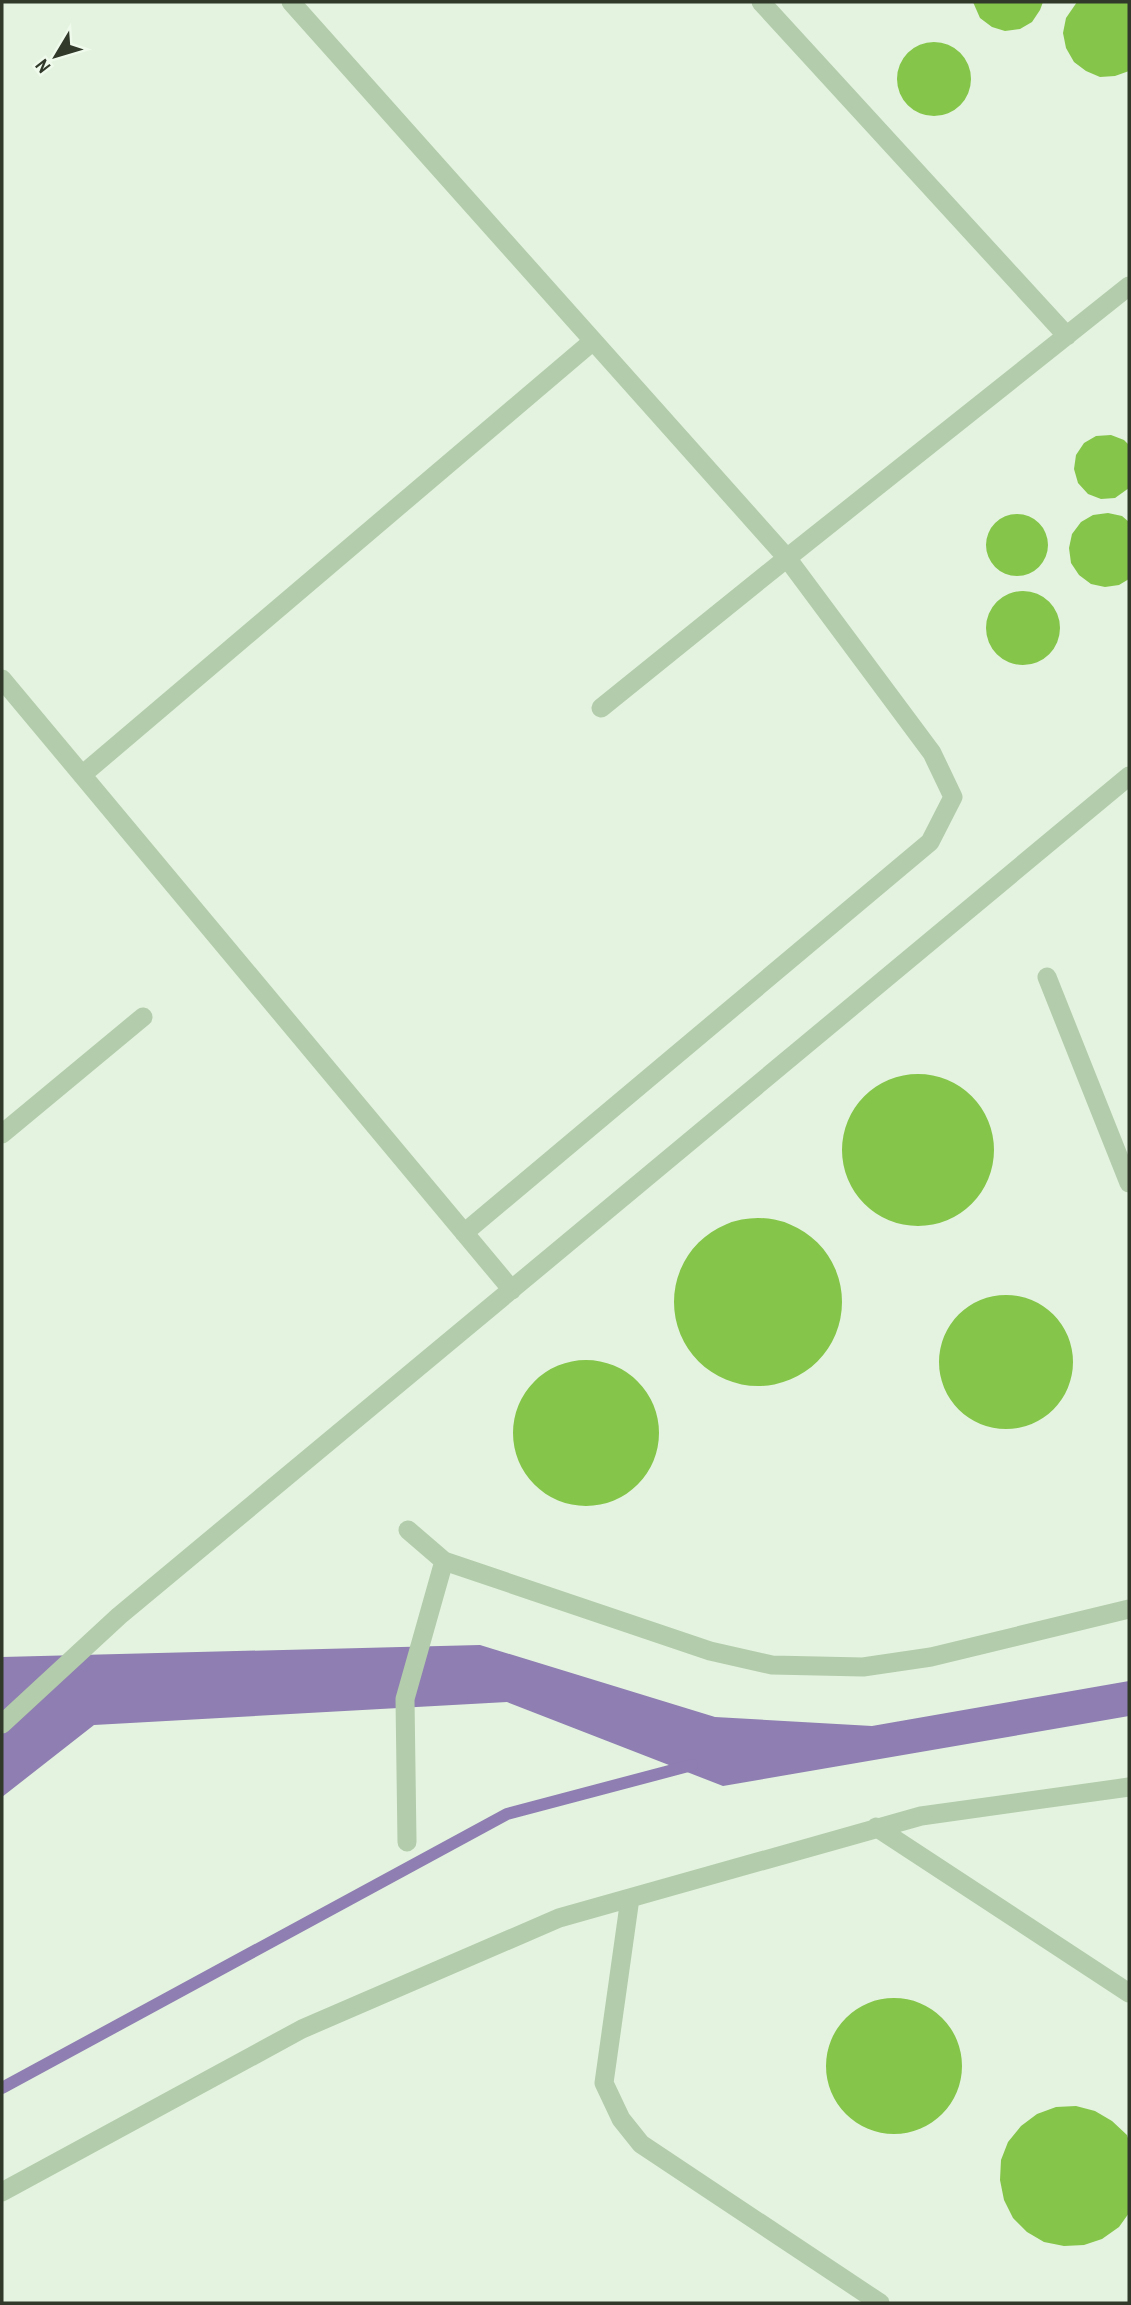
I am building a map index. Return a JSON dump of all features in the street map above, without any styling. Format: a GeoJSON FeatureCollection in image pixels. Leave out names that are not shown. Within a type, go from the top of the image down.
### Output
{"type":"FeatureCollection","features":[{"type":"Feature","properties":{"kind":"lane"},"geometry":{"type":"LineString","coordinates":[[291,2],[787,558],[932,754],[953,797],[930,842],[464,1233]]}},
{"type":"Feature","properties":{"kind":"lane"},"geometry":{"type":"LineString","coordinates":[[761,2],[1067,336]]}},
{"type":"Feature","properties":{"kind":"lane"},"geometry":{"type":"LineString","coordinates":[[601,708],[1129,286]]}},
{"type":"Feature","properties":{"kind":"lane"},"geometry":{"type":"LineString","coordinates":[[82,775],[593,341]]}},
{"type":"Feature","properties":{"kind":"lane"},"geometry":{"type":"LineString","coordinates":[[2,679],[512,1290]]}},
{"type":"Feature","properties":{"kind":"lane"},"geometry":{"type":"LineString","coordinates":[[2,1724],[119,1616],[1129,776]]}},
{"type":"Feature","properties":{"kind":"lane"},"geometry":{"type":"LineString","coordinates":[[1047,977],[1129,1182]]}},
{"type":"Feature","properties":{"kind":"lane"},"geometry":{"type":"LineString","coordinates":[[2,1134],[143,1017]]}},
{"type":"Feature","properties":{"kind":"lane"},"geometry":{"type":"LineString","coordinates":[[408,1530],[444,1561],[710,1651],[772,1665],[863,1667],[930,1657],[1129,1609]]}},
{"type":"Feature","properties":{"kind":"lane"},"geometry":{"type":"LineString","coordinates":[[407,1842],[405,1699],[444,1561]]}},
{"type":"Feature","properties":{"kind":"lane"},"geometry":{"type":"LineString","coordinates":[[2,2192],[302,2029],[559,1918],[921,1816],[1129,1787]]}},
{"type":"Feature","properties":{"kind":"lane"},"geometry":{"type":"LineString","coordinates":[[876,1827],[1129,1993]]}},
{"type":"Feature","properties":{"kind":"lane"},"geometry":{"type":"LineString","coordinates":[[630,1898],[604,2083],[621,2119],[641,2144],[880,2303]]}},
{"type":"Feature","properties":{"kind":"shaded area"},"geometry":{"type":"Polygon","coordinates":[[[480,1645],[715,1717],[872,1726],[1129,1681],[1129,1716],[723,1786],[507,1702],[94,1725],[2,1797],[2,1657],[480,1645]]]}},
{"type":"Feature","properties":{"kind":"building"},"geometry":{"type":"Polygon","coordinates":[[[973,2],[1043,2],[1032,22],[1020,29],[1005,31],[992,27],[980,18],[973,2]]]}},
{"type":"Feature","properties":{"kind":"building"},"geometry":{"type":"Polygon","coordinates":[[[1077,2],[1129,2],[1129,71],[1100,77],[1074,62],[1066,48],[1063,33],[1066,18],[1077,2]]]}},
{"type":"Feature","properties":{"kind":"building"},"geometry":{"type":"Polygon","coordinates":[[[934,42],[948,45],[960,53],[968,65],[971,79],[968,93],[960,105],[948,113],[934,116],[920,113],[908,105],[900,93],[897,79],[900,65],[908,53],[920,45],[934,42]]]}},
{"type":"Feature","properties":{"kind":"building"},"geometry":{"type":"Polygon","coordinates":[[[1111,435],[1129,445],[1129,488],[1115,498],[1101,499],[1088,494],[1078,483],[1074,469],[1076,455],[1084,443],[1096,436],[1111,435]]]}},
{"type":"Feature","properties":{"kind":"building"},"geometry":{"type":"Polygon","coordinates":[[[1108,513],[1122,516],[1129,522],[1129,579],[1119,585],[1105,587],[1091,584],[1079,575],[1071,563],[1069,548],[1072,534],[1081,522],[1093,515],[1108,513]]]}},
{"type":"Feature","properties":{"kind":"building"},"geometry":{"type":"Polygon","coordinates":[[[1011,514],[1023,514],[1039,523],[1046,533],[1046,557],[1039,567],[1023,576],[1011,576],[1000,571],[991,562],[986,551],[986,539],[991,528],[1000,519],[1011,514]]]}},
{"type":"Feature","properties":{"kind":"building"},"geometry":{"type":"Polygon","coordinates":[[[1016,591],[1030,591],[1044,597],[1054,607],[1060,628],[1054,649],[1044,659],[1030,665],[1016,665],[1002,659],[992,649],[986,635],[986,621],[992,607],[1002,597],[1016,591]]]}},
{"type":"Feature","properties":{"kind":"building"},"geometry":{"type":"Polygon","coordinates":[[[918,1074],[947,1080],[972,1096],[988,1121],[994,1150],[988,1179],[972,1204],[947,1220],[918,1226],[889,1220],[864,1204],[848,1179],[842,1150],[848,1121],[864,1096],[889,1080],[918,1074]]]}},
{"type":"Feature","properties":{"kind":"building"},"geometry":{"type":"Polygon","coordinates":[[[758,1218],[790,1224],[817,1243],[836,1270],[842,1302],[836,1334],[817,1361],[790,1380],[758,1386],[726,1380],[699,1361],[680,1334],[674,1302],[680,1270],[699,1243],[726,1224],[758,1218]]]}},
{"type":"Feature","properties":{"kind":"building"},"geometry":{"type":"Polygon","coordinates":[[[1006,1295],[1032,1300],[1053,1315],[1068,1336],[1073,1362],[1068,1388],[1053,1409],[1032,1424],[1006,1429],[980,1424],[959,1409],[944,1388],[939,1362],[944,1336],[959,1315],[980,1300],[1006,1295]]]}},
{"type":"Feature","properties":{"kind":"building"},"geometry":{"type":"Polygon","coordinates":[[[586,1360],[614,1366],[638,1381],[653,1405],[659,1433],[653,1461],[638,1485],[614,1500],[586,1506],[558,1500],[534,1485],[519,1461],[513,1433],[519,1405],[534,1381],[558,1366],[586,1360]]]}},
{"type":"Feature","properties":{"kind":"building"},"geometry":{"type":"Polygon","coordinates":[[[894,1998],[920,2003],[942,2018],[957,2040],[962,2066],[957,2092],[942,2114],[920,2129],[894,2134],[868,2129],[846,2114],[831,2092],[826,2066],[831,2040],[846,2018],[868,2003],[894,1998]]]}},
{"type":"Feature","properties":{"kind":"building"},"geometry":{"type":"Polygon","coordinates":[[[1076,2106],[1095,2111],[1112,2121],[1127,2135],[1129,2213],[1119,2227],[1102,2239],[1084,2245],[1064,2246],[1044,2242],[1027,2232],[1013,2218],[1004,2200],[1000,2180],[1001,2160],[1008,2142],[1021,2126],[1037,2114],[1056,2107],[1076,2106]]]}},
{"type":"Feature","properties":{"kind":"waterway"},"geometry":{"type":"LineString","coordinates":[[2,2088],[507,1814],[692,1765]]}}]}
